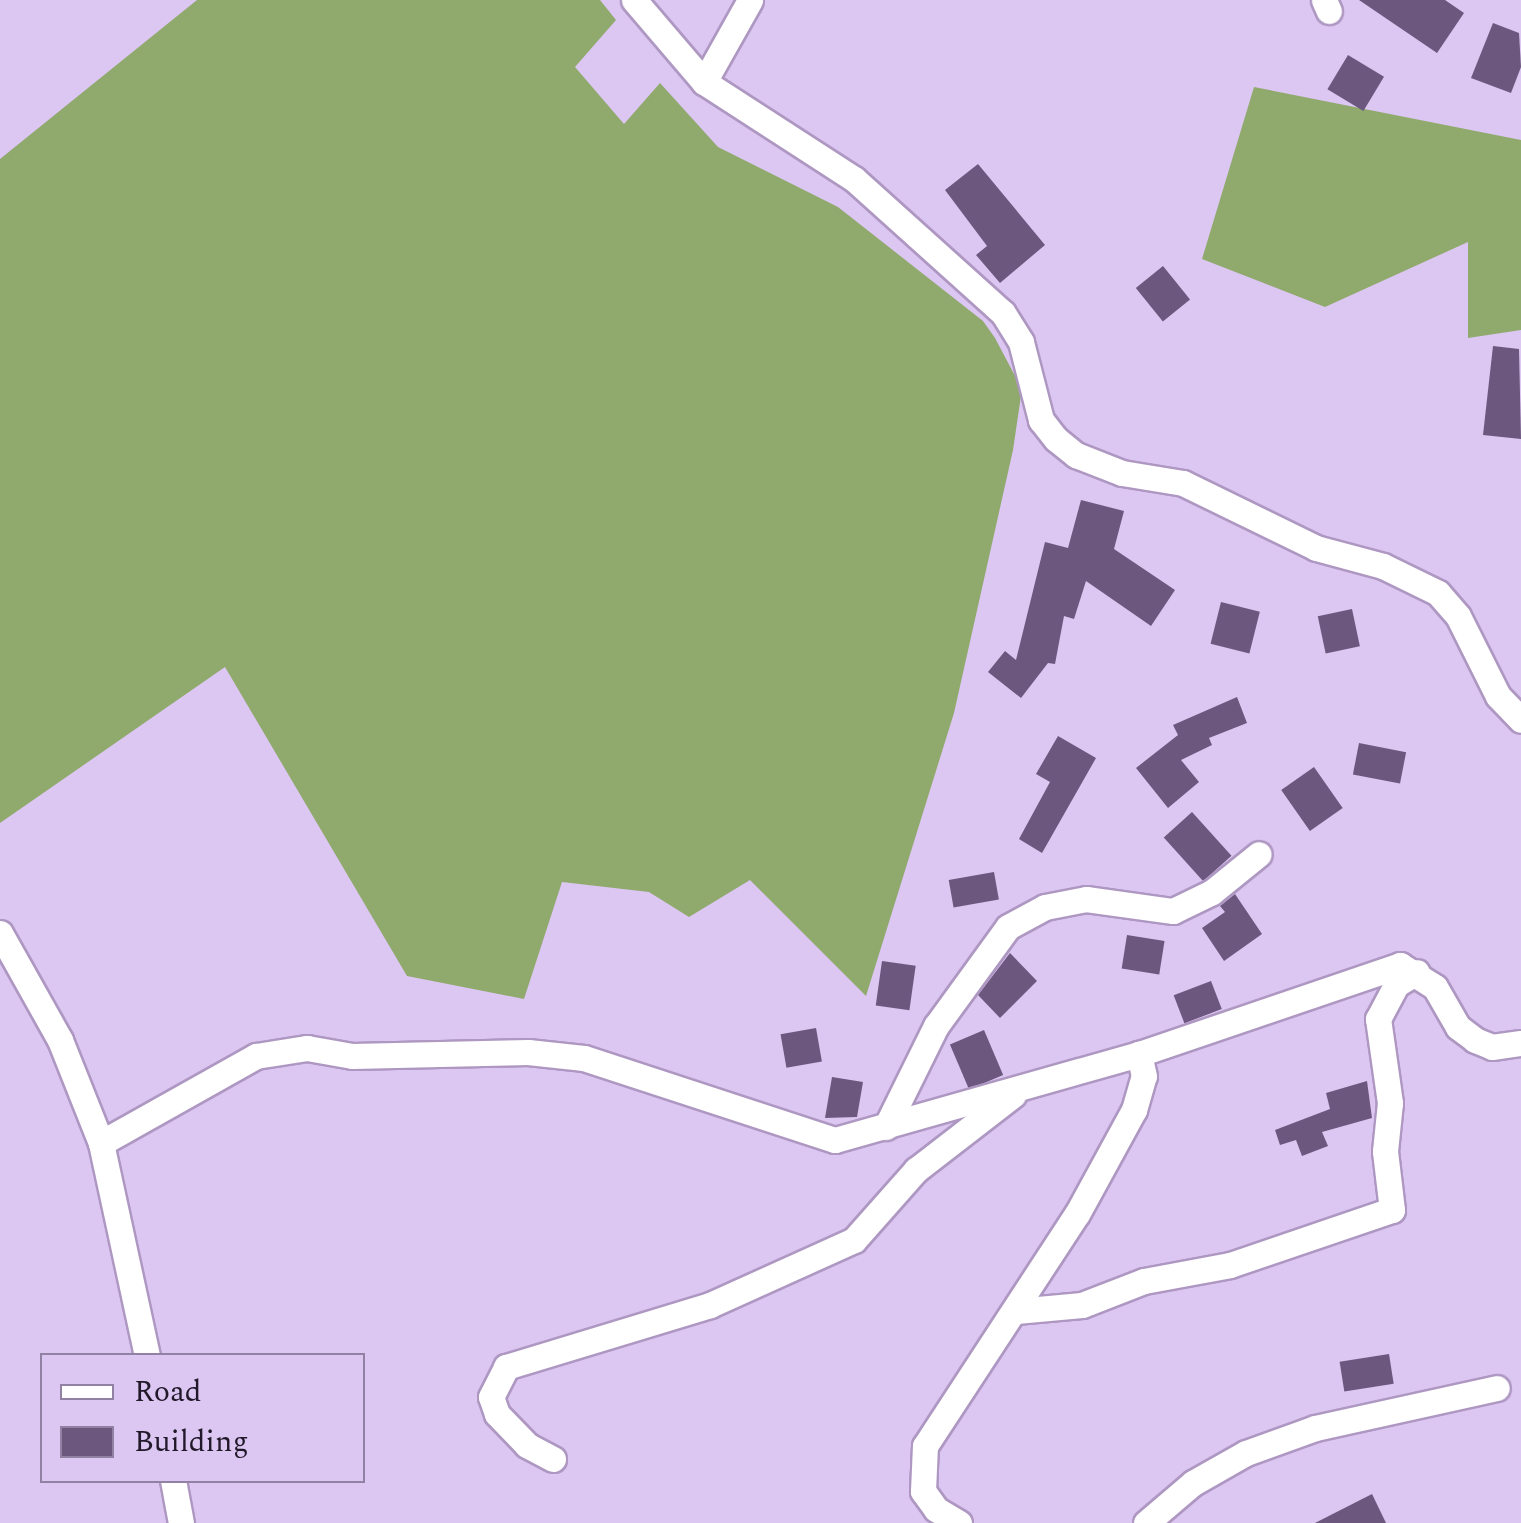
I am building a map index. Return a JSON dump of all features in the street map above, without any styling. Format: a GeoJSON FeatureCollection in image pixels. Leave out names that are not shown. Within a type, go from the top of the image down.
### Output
{"type":"FeatureCollection","features":[{"type":"Feature","properties":{"kind":"street"},"geometry":{"type":"LineString","coordinates":[[634,0],[704,82],[854,179],[958,267],[1021,342],[1042,420],[1076,455],[1122,473],[1184,484],[1316,548],[1413,578],[1458,616],[1498,696],[1521,720]]}},
{"type":"Feature","properties":{"kind":"street"},"geometry":{"type":"LineString","coordinates":[[704,82],[750,0]]}},
{"type":"Feature","properties":{"kind":"street"},"geometry":{"type":"LineString","coordinates":[[886,1127],[936,1026],[1008,928],[1046,907],[1086,900],[1172,912],[1212,892],[1259,854]]}},
{"type":"Feature","properties":{"kind":"street"},"geometry":{"type":"LineString","coordinates":[[0,933],[60,1040],[101,1143],[146,1353]]}},
{"type":"Feature","properties":{"kind":"street"},"geometry":{"type":"LineString","coordinates":[[101,1143],[256,1056],[307,1048],[352,1056],[528,1052],[584,1058],[835,1140],[1139,1054],[1400,965],[1417,972],[1474,1040],[1492,1047],[1521,1043]]}},
{"type":"Feature","properties":{"kind":"street"},"geometry":{"type":"LineString","coordinates":[[1016,1311],[1082,1305],[1144,1282],[1230,1265],[1392,1210],[1385,1151],[1390,1102],[1378,1019],[1397,984],[1417,972]]}},
{"type":"Feature","properties":{"kind":"street"},"geometry":{"type":"LineString","coordinates":[[960,1523],[936,1509],[923,1491],[925,1446],[1016,1311],[1134,1110],[1144,1076],[1139,1054]]}},
{"type":"Feature","properties":{"kind":"street"},"geometry":{"type":"LineString","coordinates":[[553,1459],[527,1445],[498,1414],[491,1396],[506,1367],[710,1306],[854,1240],[916,1170],[1024,1086]]}},
{"type":"Feature","properties":{"kind":"street"},"geometry":{"type":"LineString","coordinates":[[1146,1523],[1193,1483],[1246,1453],[1316,1428],[1497,1388]]}},
{"type":"Feature","properties":{"kind":"street"},"geometry":{"type":"LineString","coordinates":[[173,1483],[182,1523]]}},
{"type":"Feature","properties":{"kind":"green space"},"geometry":{"type":"Polygon","coordinates":[[[197,0],[600,0],[616,20],[575,67],[624,124],[660,83],[718,147],[838,207],[983,321],[995,338],[1022,389],[1013,450],[954,713],[866,996],[750,880],[689,917],[649,892],[562,882],[524,999],[407,976],[225,667],[0,823],[0,159],[197,0]]]}},
{"type":"Feature","properties":{"kind":"green space"},"geometry":{"type":"Polygon","coordinates":[[[1254,87],[1521,140],[1521,330],[1468,338],[1468,242],[1325,307],[1202,259],[1254,87]]]}},
{"type":"Feature","properties":{"kind":"building"},"geometry":{"type":"Polygon","coordinates":[[[1359,0],[1445,0],[1464,13],[1437,53],[1359,0]]]}},
{"type":"Feature","properties":{"kind":"building"},"geometry":{"type":"Polygon","coordinates":[[[1493,23],[1519,33],[1521,67],[1511,93],[1471,78],[1493,23]]]}},
{"type":"Feature","properties":{"kind":"building"},"geometry":{"type":"Polygon","coordinates":[[[1348,55],[1384,77],[1363,111],[1327,89],[1348,55]]]}},
{"type":"Feature","properties":{"kind":"building"},"geometry":{"type":"Polygon","coordinates":[[[978,164],[1045,245],[1000,283],[976,255],[987,246],[945,190],[978,164]]]}},
{"type":"Feature","properties":{"kind":"building"},"geometry":{"type":"Polygon","coordinates":[[[1163,266],[1190,299],[1163,321],[1136,288],[1163,266]]]}},
{"type":"Feature","properties":{"kind":"building"},"geometry":{"type":"Polygon","coordinates":[[[1493,346],[1519,349],[1521,439],[1483,435],[1493,346]]]}},
{"type":"Feature","properties":{"kind":"building"},"geometry":{"type":"Polygon","coordinates":[[[1081,500],[1124,511],[1114,549],[1175,590],[1151,626],[1086,581],[1074,619],[1064,616],[1055,664],[1048,663],[1021,698],[988,672],[1005,651],[1016,660],[1045,542],[1068,548],[1081,500]]]}},
{"type":"Feature","properties":{"kind":"building"},"geometry":{"type":"Polygon","coordinates":[[[1221,602],[1260,612],[1249,653],[1211,644],[1221,602]]]}},
{"type":"Feature","properties":{"kind":"building"},"geometry":{"type":"Polygon","coordinates":[[[1352,609],[1360,646],[1326,653],[1318,616],[1352,609]]]}},
{"type":"Feature","properties":{"kind":"building"},"geometry":{"type":"Polygon","coordinates":[[[1237,697],[1247,723],[1209,738],[1212,745],[1181,760],[1199,782],[1168,808],[1136,768],[1178,735],[1173,725],[1237,697]]]}},
{"type":"Feature","properties":{"kind":"building"},"geometry":{"type":"Polygon","coordinates":[[[1058,736],[1096,758],[1042,853],[1019,839],[1050,782],[1036,774],[1058,736]]]}},
{"type":"Feature","properties":{"kind":"building"},"geometry":{"type":"Polygon","coordinates":[[[1359,743],[1406,752],[1400,784],[1353,774],[1359,743]]]}},
{"type":"Feature","properties":{"kind":"building"},"geometry":{"type":"Polygon","coordinates":[[[1314,767],[1343,808],[1310,831],[1281,790],[1314,767]]]}},
{"type":"Feature","properties":{"kind":"building"},"geometry":{"type":"Polygon","coordinates":[[[1192,812],[1231,856],[1203,881],[1164,837],[1192,812]]]}},
{"type":"Feature","properties":{"kind":"building"},"geometry":{"type":"Polygon","coordinates":[[[994,872],[999,900],[954,908],[949,880],[994,872]]]}},
{"type":"Feature","properties":{"kind":"building"},"geometry":{"type":"Polygon","coordinates":[[[1235,894],[1262,934],[1224,961],[1202,928],[1225,912],[1220,906],[1235,894]]]}},
{"type":"Feature","properties":{"kind":"building"},"geometry":{"type":"Polygon","coordinates":[[[1127,935],[1165,941],[1159,975],[1122,969],[1127,935]]]}},
{"type":"Feature","properties":{"kind":"building"},"geometry":{"type":"Polygon","coordinates":[[[1010,953],[1037,981],[1000,1018],[978,995],[1010,953]]]}},
{"type":"Feature","properties":{"kind":"building"},"geometry":{"type":"Polygon","coordinates":[[[882,961],[916,966],[909,1010],[876,1006],[882,961]]]}},
{"type":"Feature","properties":{"kind":"building"},"geometry":{"type":"Polygon","coordinates":[[[1211,981],[1222,1009],[1184,1023],[1174,995],[1211,981]]]}},
{"type":"Feature","properties":{"kind":"building"},"geometry":{"type":"Polygon","coordinates":[[[816,1028],[822,1061],[786,1068],[781,1034],[816,1028]]]}},
{"type":"Feature","properties":{"kind":"building"},"geometry":{"type":"Polygon","coordinates":[[[984,1030],[1003,1075],[969,1090],[950,1044],[984,1030]]]}},
{"type":"Feature","properties":{"kind":"building"},"geometry":{"type":"Polygon","coordinates":[[[832,1077],[863,1082],[857,1117],[825,1118],[832,1077]]]}},
{"type":"Feature","properties":{"kind":"building"},"geometry":{"type":"Polygon","coordinates":[[[1367,1081],[1372,1118],[1322,1132],[1328,1146],[1302,1156],[1296,1140],[1280,1145],[1275,1130],[1330,1109],[1326,1093],[1367,1081]]]}},
{"type":"Feature","properties":{"kind":"building"},"geometry":{"type":"Polygon","coordinates":[[[1389,1354],[1394,1384],[1344,1391],[1340,1362],[1389,1354]]]}},
{"type":"Feature","properties":{"kind":"building"},"geometry":{"type":"Polygon","coordinates":[[[1372,1494],[1386,1523],[1315,1523],[1372,1494]]]}}]}
